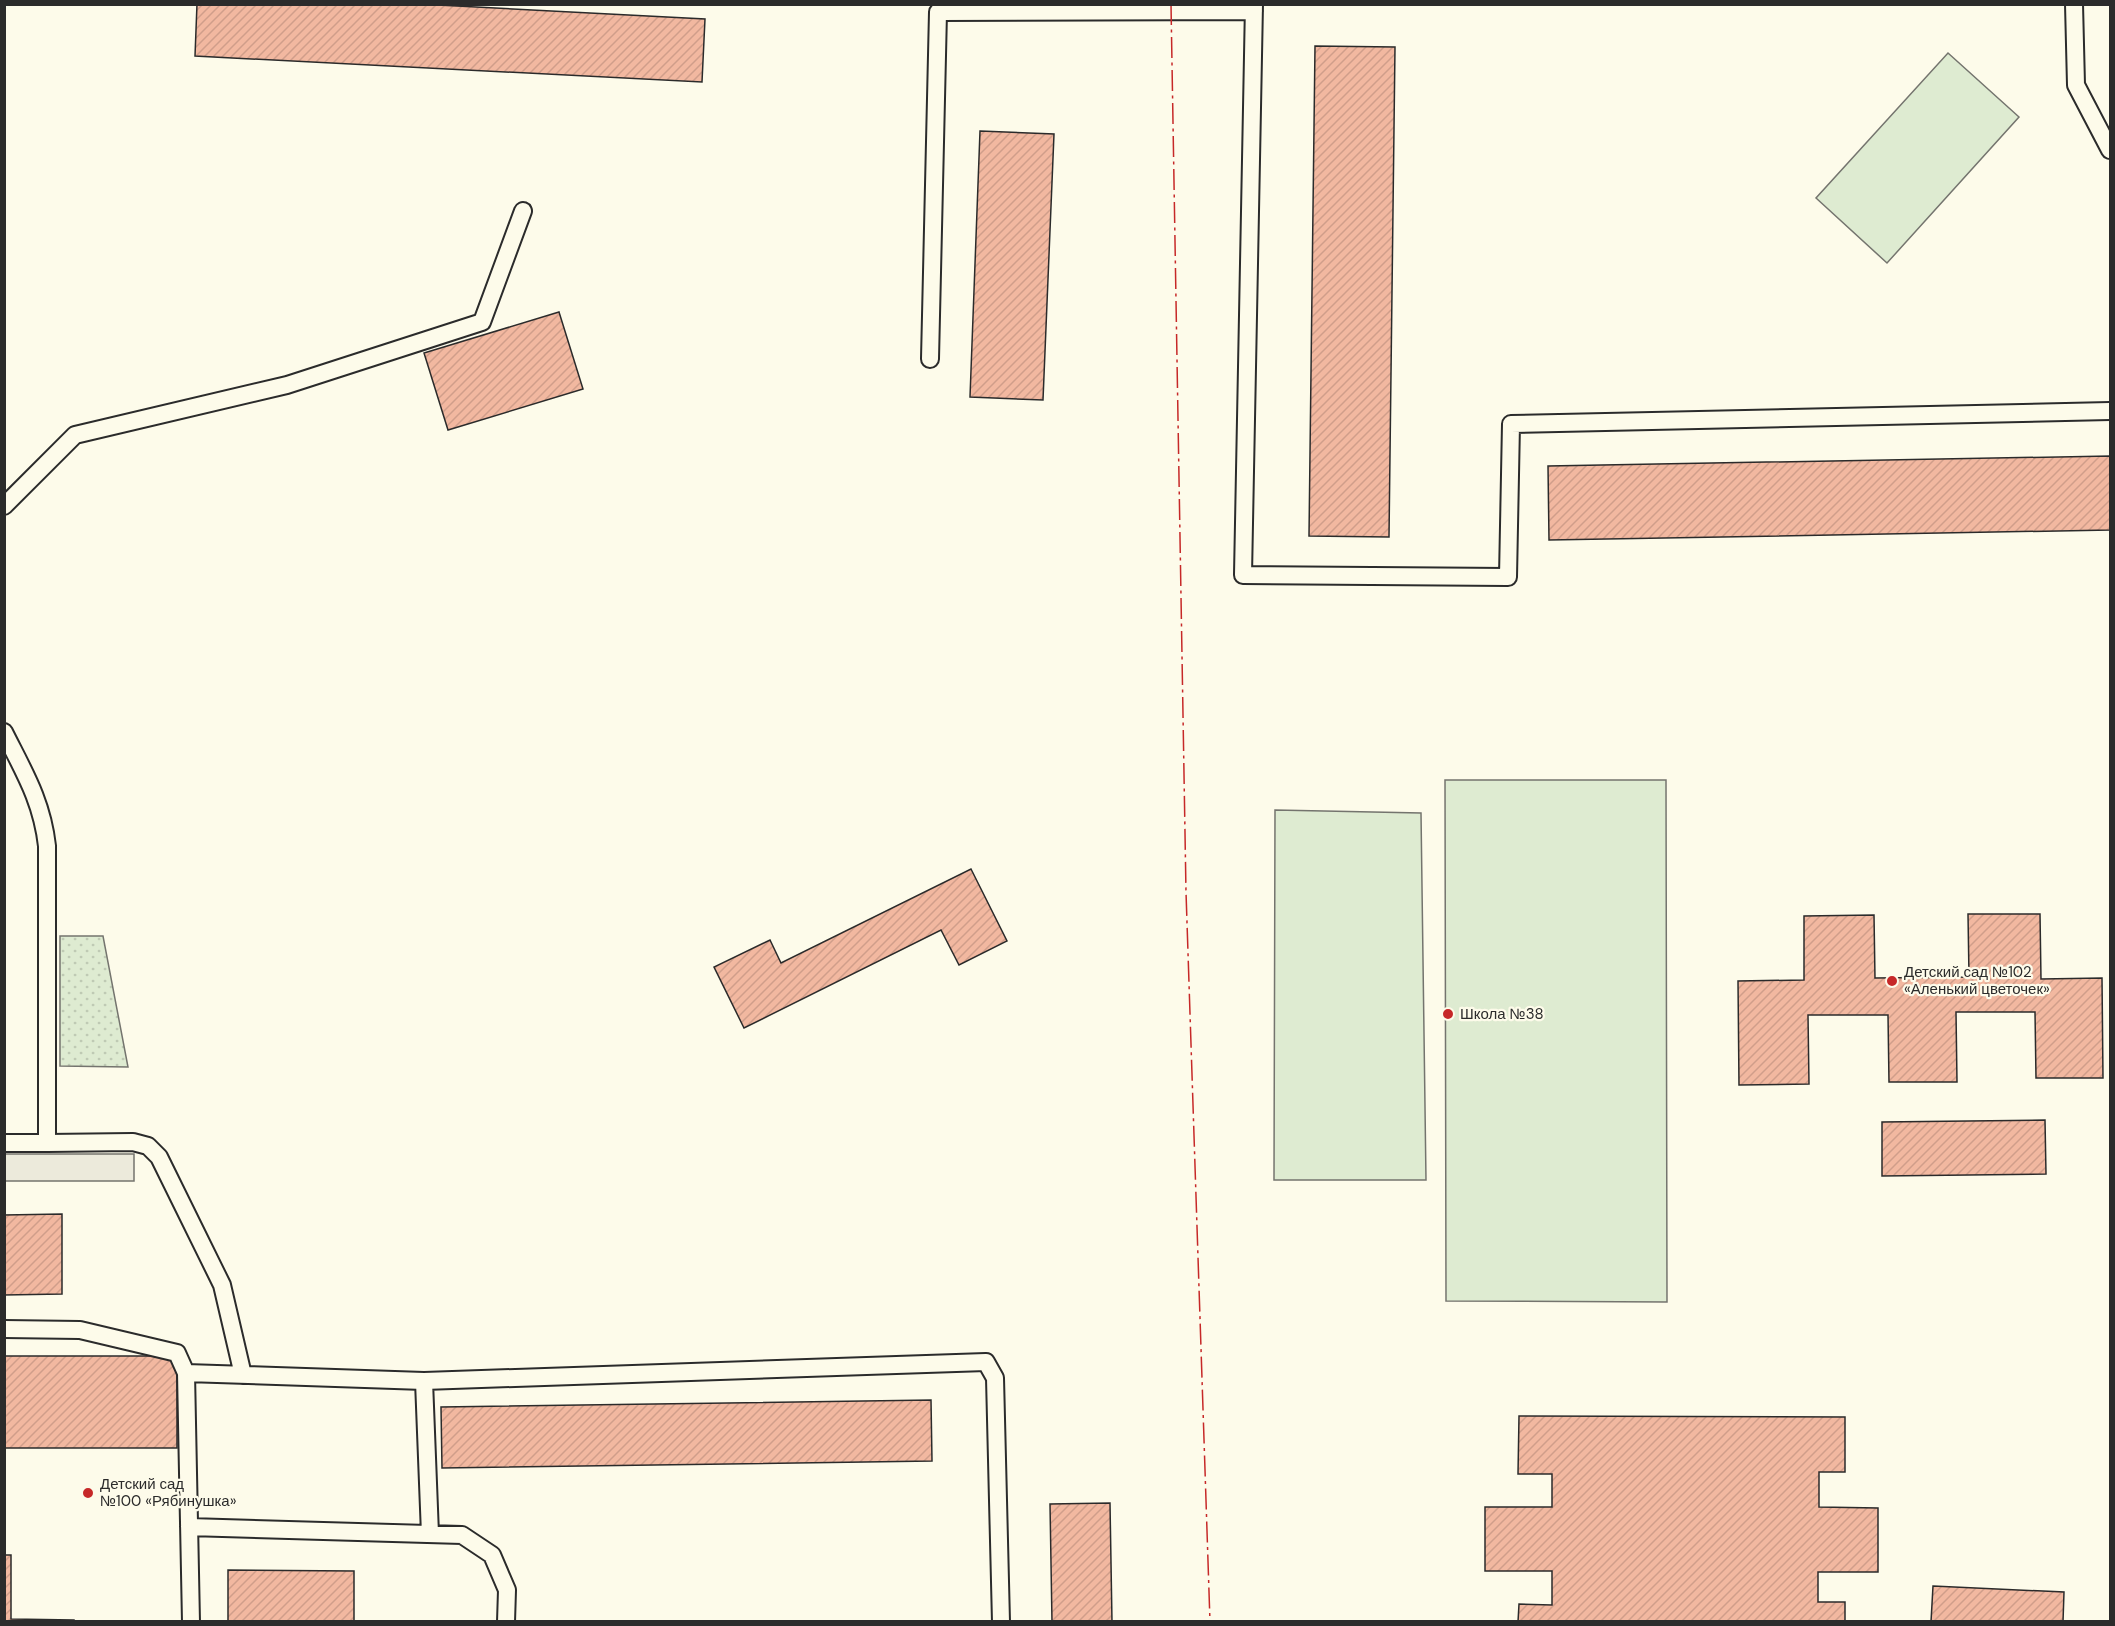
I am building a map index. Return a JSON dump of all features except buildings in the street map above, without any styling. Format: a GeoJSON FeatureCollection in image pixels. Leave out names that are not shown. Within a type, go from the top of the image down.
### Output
{"type":"FeatureCollection","features":[{"type":"Feature","properties":{"kind":"lane"},"geometry":{"type":"LineString","coordinates":[[2074,4],[2076,85],[2110,150]]}},
{"type":"Feature","properties":{"kind":"lane"},"geometry":{"type":"LineString","coordinates":[[930,359],[938,12],[1254,8],[1243,575],[1508,577],[1511,424],[2110,411]]}},
{"type":"Feature","properties":{"kind":"lane"},"geometry":{"type":"LineString","coordinates":[[4,506],[75,435],[287,385],[482,322],[523,211]]}},
{"type":"Feature","properties":{"kind":"lane"},"geometry":{"type":"LineString","coordinates":[[4,732],[37,800],[44,821],[47,846],[47,1143]]}},
{"type":"Feature","properties":{"kind":"lane"},"geometry":{"type":"LineString","coordinates":[[4,1143],[133,1142],[148,1146],[159,1157],[222,1285],[243,1376]]}},
{"type":"Feature","properties":{"kind":"lane"},"geometry":{"type":"LineString","coordinates":[[4,1329],[80,1330],[177,1353],[186,1373],[191,1622]]}},
{"type":"Feature","properties":{"kind":"lane"},"geometry":{"type":"LineString","coordinates":[[186,1373],[424,1381],[986,1362],[996,1378],[1001,1622]]}},
{"type":"Feature","properties":{"kind":"lane"},"geometry":{"type":"LineString","coordinates":[[424,1381],[430,1534]]}},
{"type":"Feature","properties":{"kind":"lane"},"geometry":{"type":"LineString","coordinates":[[189,1527],[462,1534],[492,1555],[507,1590],[506,1622]]}},
{"type":"Feature","properties":{"kind":"green space"},"geometry":{"type":"Polygon","coordinates":[[[1948,53],[2019,117],[1887,263],[1816,198],[1948,53]]]}},
{"type":"Feature","properties":{"kind":"green space"},"geometry":{"type":"Polygon","coordinates":[[[1445,780],[1666,780],[1667,1302],[1446,1301],[1445,780]]]}},
{"type":"Feature","properties":{"kind":"green space"},"geometry":{"type":"Polygon","coordinates":[[[1275,810],[1421,813],[1426,1180],[1274,1180],[1275,810]]]}},
{"type":"Feature","properties":{"kind":"green space"},"geometry":{"type":"Polygon","coordinates":[[[60,936],[103,936],[128,1067],[60,1066],[60,936]]]}},
{"type":"Feature","properties":{"kind":"shaded area"},"geometry":{"type":"Polygon","coordinates":[[[5,1154],[134,1154],[134,1181],[5,1181],[5,1154]]]}},
{"type":"Feature","properties":{"kind":"power"},"geometry":{"type":"LineString","coordinates":[[1171,4],[1186,892],[1210,1622]]}},
{"type":"Feature","properties":{"kind":"place","name":"Детский сад №102 «Аленький цветочек»"},"geometry":{"type":"Point","coordinates":[1892,981]}},
{"type":"Feature","properties":{"kind":"place","name":"Школа №38"},"geometry":{"type":"Point","coordinates":[1448,1014]}},
{"type":"Feature","properties":{"kind":"place","name":"Детский сад №100 «Рябинушка»"},"geometry":{"type":"Point","coordinates":[88,1493]}}]}
